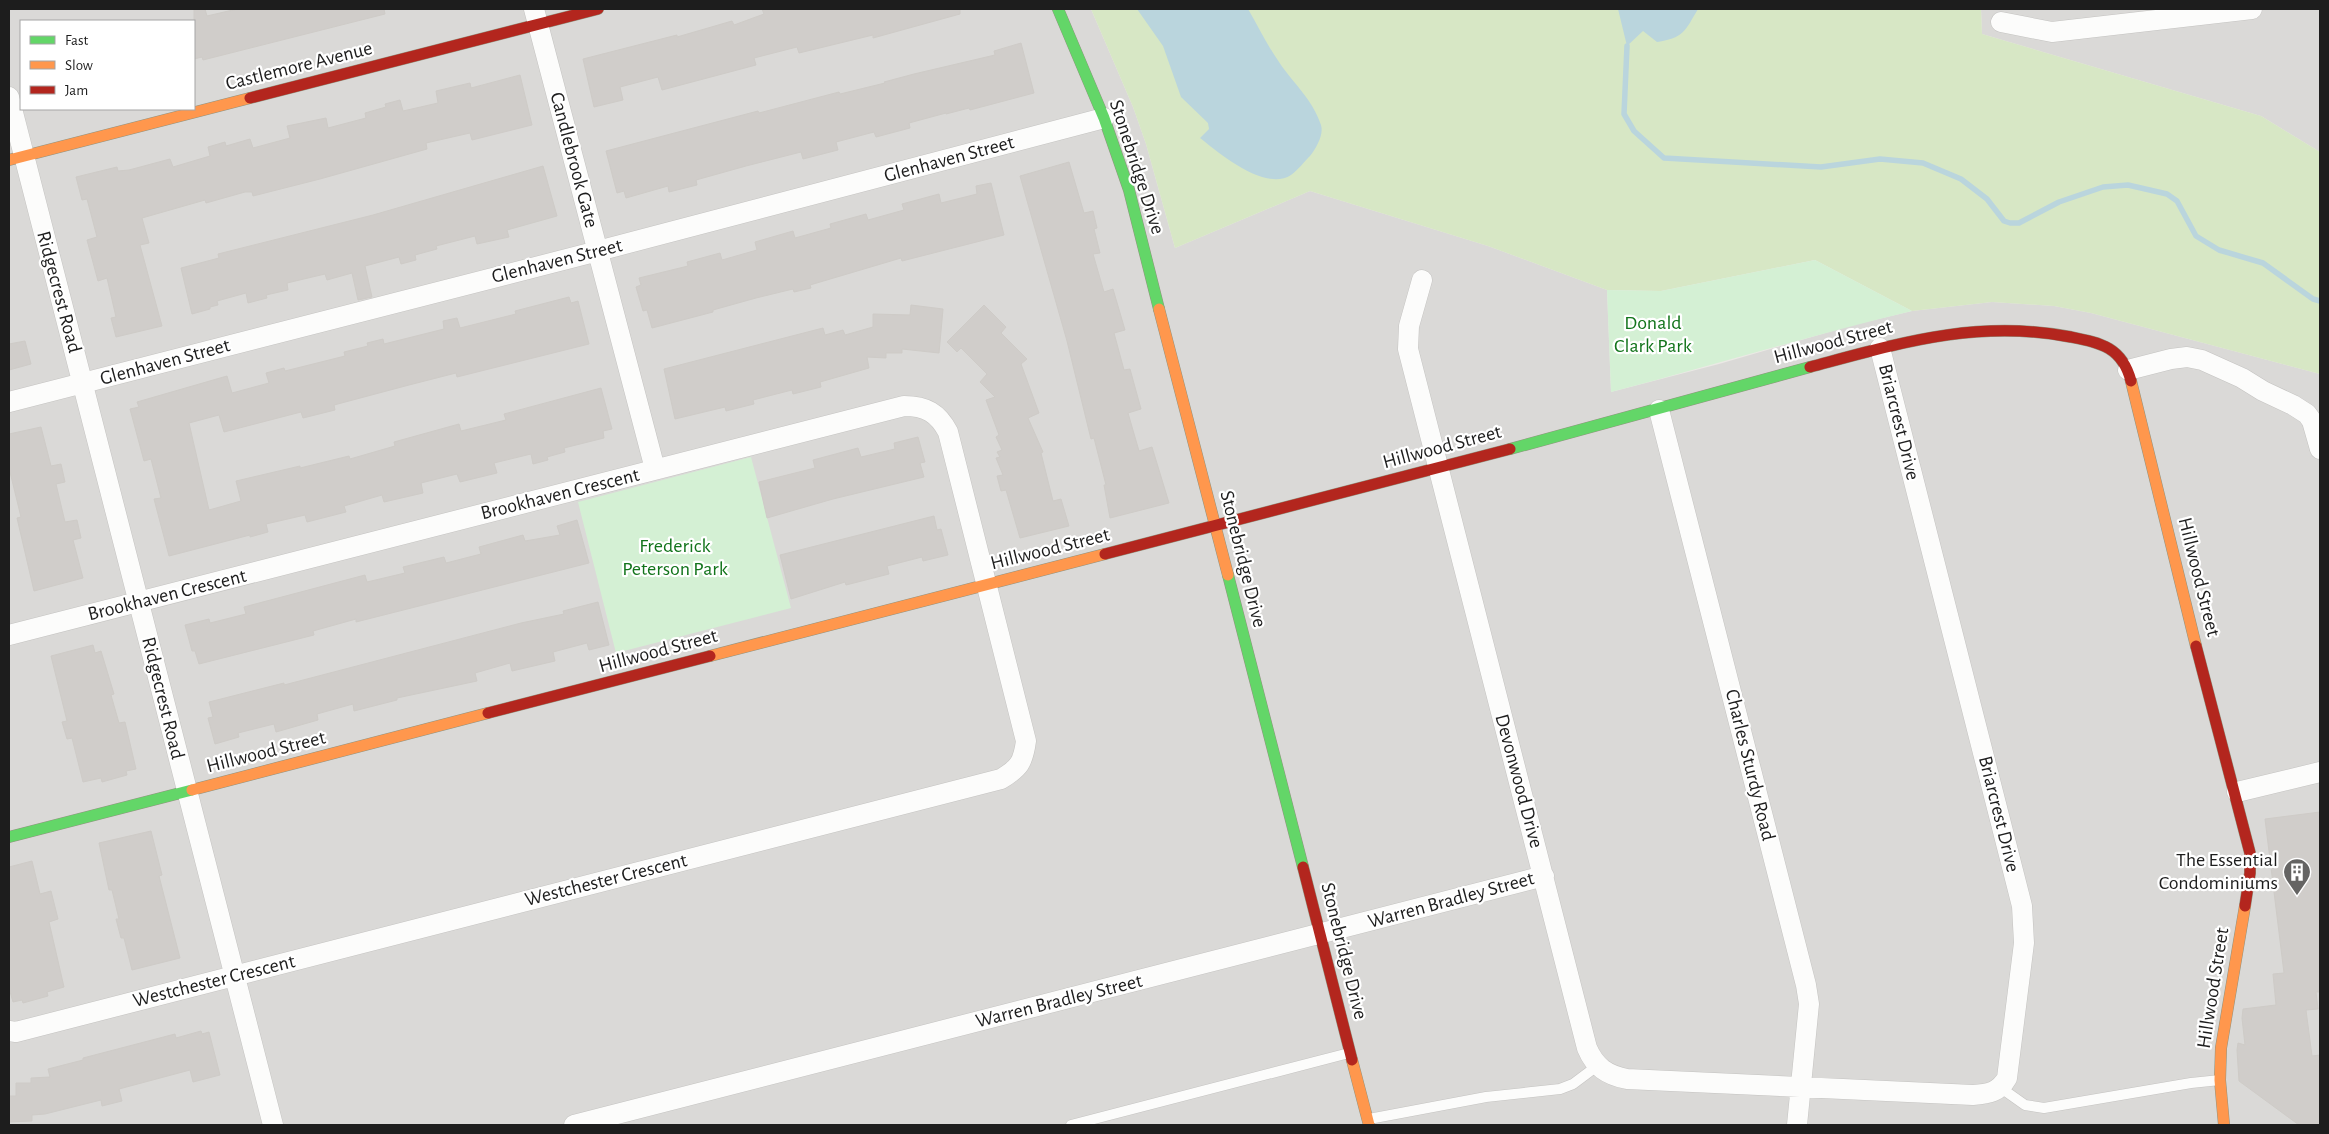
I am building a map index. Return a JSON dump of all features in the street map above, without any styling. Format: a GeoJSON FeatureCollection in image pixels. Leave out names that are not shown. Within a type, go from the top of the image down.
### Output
{"type":"FeatureCollection","features":[{"type":"Feature","properties":{"kind":"street","name":"Castlemore Avenue"},"geometry":{"type":"LineString","coordinates":[[195,109],[536,17],[598,9]]}},
{"type":"Feature","properties":{"kind":"street","name":"Stonebridge Drive"},"geometry":{"type":"LineString","coordinates":[[1058,9],[1104,118],[1129,190],[1368,1122]]}},
{"type":"Feature","properties":{"kind":"street"},"geometry":{"type":"LineString","coordinates":[[2001,22],[2052,32],[2124,16],[2252,9]]}},
{"type":"Feature","properties":{"kind":"street","name":"Candlebrook Gate"},"geometry":{"type":"LineString","coordinates":[[536,17],[655,469]]}},
{"type":"Feature","properties":{"kind":"street","name":"Ridgecrest Road"},"geometry":{"type":"LineString","coordinates":[[9,97],[16,158],[82,384],[273,1125]]}},
{"type":"Feature","properties":{"kind":"street","name":"Castlemore Avenue"},"geometry":{"type":"LineString","coordinates":[[16,158],[193,110]]}},
{"type":"Feature","properties":{"kind":"street","name":"Glenhaven Street"},"geometry":{"type":"LineString","coordinates":[[9,402],[598,251],[1104,118]]}},
{"type":"Feature","properties":{"kind":"street","name":"Devonwood Drive"},"geometry":{"type":"LineString","coordinates":[[1422,280],[1409,326],[1408,349],[1587,1048],[1597,1066]]}},
{"type":"Feature","properties":{"kind":"street","name":"Hillwood Street"},"geometry":{"type":"LineString","coordinates":[[9,837],[1438,468],[1659,410],[1880,348],[1947,333],[1997,330],[2041,332],[2101,344],[2122,358],[2128,370],[2190,624],[2237,792],[2250,853],[2250,873],[2224,1024],[2220,1080],[2224,1125]]}},
{"type":"Feature","properties":{"kind":"street","name":"Briarcrest Drive"},"geometry":{"type":"LineString","coordinates":[[1880,348],[2022,906],[2024,943],[2010,1062],[2007,1078],[2001,1088]]}},
{"type":"Feature","properties":{"kind":"street"},"geometry":{"type":"LineString","coordinates":[[2128,370],[2187,357],[2216,365],[2307,414],[2312,421],[2320,449]]}},
{"type":"Feature","properties":{"kind":"street","name":"Brookhaven Crescent"},"geometry":{"type":"LineString","coordinates":[[9,636],[904,406],[917,406],[930,410],[941,419],[948,432],[987,585]]}},
{"type":"Feature","properties":{"kind":"street","name":"Charles Sturdy Road"},"geometry":{"type":"LineString","coordinates":[[1659,410],[1806,985],[1809,1004],[1797,1125]]}},
{"type":"Feature","properties":{"kind":"street","name":"Westchester Crescent"},"geometry":{"type":"LineString","coordinates":[[9,1031],[16,1032],[1000,779],[1016,769],[1024,755],[1026,741],[987,585]]}},
{"type":"Feature","properties":{"kind":"street"},"geometry":{"type":"LineString","coordinates":[[2237,792],[2320,772]]}},
{"type":"Feature","properties":{"kind":"street","name":"Warren Bradley Street"},"geometry":{"type":"LineString","coordinates":[[574,1125],[1544,876]]}},
{"type":"Feature","properties":{"kind":"street"},"geometry":{"type":"LineString","coordinates":[[1597,1066],[1611,1076],[1627,1078],[1974,1095],[1988,1094],[2001,1088]]}},
{"type":"Feature","properties":{"kind":"lane"},"geometry":{"type":"LineString","coordinates":[[1071,1125],[1350,1053]]}},
{"type":"Feature","properties":{"kind":"lane"},"geometry":{"type":"LineString","coordinates":[[1368,1122],[1502,1094],[1560,1089],[1573,1084],[1597,1066]]}},
{"type":"Feature","properties":{"kind":"lane"},"geometry":{"type":"LineString","coordinates":[[2001,1088],[2025,1105],[2044,1108],[2191,1083],[2220,1080]]}},
{"type":"Feature","properties":{"kind":"shaded area"},"geometry":{"type":"Polygon","coordinates":[[[9,9],[1091,9],[1133,107],[1146,144],[1175,248],[1310,191],[1488,246],[1607,290],[1611,392],[1719,364],[1853,325],[1912,311],[1992,302],[2054,306],[2091,313],[2320,374],[2320,1125],[9,1125],[9,9]]]}},
{"type":"Feature","properties":{"kind":"shaded area"},"geometry":{"type":"Polygon","coordinates":[[[1981,9],[2320,9],[2320,152],[2261,116],[1982,34],[1981,9]]]}},
{"type":"Feature","properties":{"kind":"green space"},"geometry":{"type":"Polygon","coordinates":[[[1091,9],[1981,9],[1982,34],[2261,116],[2320,152],[2320,374],[2091,313],[2054,306],[1992,302],[1912,311],[1815,260],[1661,291],[1607,290],[1488,246],[1310,191],[1175,248],[1146,144],[1133,107],[1091,9]]]}},
{"type":"Feature","properties":{"kind":"green space","name":"Donald Clark Park"},"geometry":{"type":"Polygon","coordinates":[[[1815,260],[1912,311],[1611,392],[1607,290],[1661,291],[1815,260]]]}},
{"type":"Feature","properties":{"kind":"green space","name":"Frederick Peterson Park"},"geometry":{"type":"Polygon","coordinates":[[[751,457],[791,608],[616,653],[578,502],[751,457]]]}},
{"type":"Feature","properties":{"kind":"water"},"geometry":{"type":"Polygon","coordinates":[[[1137,9],[1248,9],[1284,70],[1308,100],[1321,125],[1320,137],[1310,156],[1291,175],[1280,179],[1268,178],[1256,175],[1230,161],[1200,138],[1209,129],[1208,123],[1181,97],[1163,46],[1137,9]]]}},
{"type":"Feature","properties":{"kind":"water"},"geometry":{"type":"Polygon","coordinates":[[[1618,9],[1698,9],[1686,28],[1678,36],[1657,42],[1643,31],[1627,46],[1618,9]]]}},
{"type":"Feature","properties":{"kind":"building"},"geometry":{"type":"Polygon","coordinates":[[[194,9],[205,9],[207,16],[237,9],[384,9],[385,14],[203,60],[202,57],[195,59],[194,9]]]}},
{"type":"Feature","properties":{"kind":"building"},"geometry":{"type":"Polygon","coordinates":[[[762,9],[960,9],[960,14],[873,38],[873,35],[799,53],[797,47],[754,58],[756,65],[662,90],[658,77],[620,87],[623,100],[594,107],[583,59],[677,35],[677,37],[732,21],[734,25],[764,14],[762,9]]]}},
{"type":"Feature","properties":{"kind":"building"},"geometry":{"type":"Polygon","coordinates":[[[1021,43],[1034,93],[970,110],[969,108],[909,123],[910,128],[876,137],[874,132],[836,142],[838,150],[803,159],[801,152],[746,166],[696,180],[697,185],[669,192],[668,186],[626,198],[624,191],[617,193],[606,151],[758,111],[759,113],[839,92],[840,94],[995,55],[994,51],[1021,43]]]}},
{"type":"Feature","properties":{"kind":"building"},"geometry":{"type":"Polygon","coordinates":[[[520,75],[532,125],[472,140],[470,133],[426,143],[427,149],[320,179],[253,196],[252,192],[245,192],[206,203],[205,200],[142,218],[149,243],[140,245],[162,326],[116,337],[111,318],[116,317],[107,278],[98,281],[87,240],[97,237],[87,199],[82,200],[76,177],[117,167],[118,171],[129,170],[170,159],[173,167],[210,156],[208,147],[225,142],[226,146],[250,139],[253,148],[290,138],[287,126],[326,118],[328,128],[366,118],[365,113],[386,107],[385,104],[400,100],[403,111],[438,103],[436,91],[470,83],[471,88],[520,75]]]}},
{"type":"Feature","properties":{"kind":"building"},"geometry":{"type":"Polygon","coordinates":[[[1069,162],[1084,213],[1093,211],[1097,228],[1094,229],[1100,253],[1093,254],[1104,292],[1113,289],[1125,330],[1114,333],[1124,370],[1130,369],[1141,409],[1128,413],[1139,451],[1152,447],[1169,503],[1110,518],[1104,485],[1106,485],[1094,438],[1091,439],[1067,341],[1020,176],[1069,162]]]}},
{"type":"Feature","properties":{"kind":"building"},"geometry":{"type":"Polygon","coordinates":[[[543,166],[557,216],[507,230],[509,237],[477,244],[475,236],[436,246],[437,249],[415,255],[416,260],[401,264],[399,257],[365,266],[372,297],[358,300],[352,273],[327,280],[325,274],[287,283],[288,290],[266,295],[267,298],[248,303],[246,293],[217,301],[218,305],[192,314],[181,268],[219,258],[218,254],[373,215],[543,166]]]}},
{"type":"Feature","properties":{"kind":"building"},"geometry":{"type":"Polygon","coordinates":[[[991,183],[1004,235],[902,261],[901,258],[810,285],[811,288],[794,292],[793,289],[756,298],[713,310],[713,312],[652,328],[647,310],[643,311],[636,287],[641,285],[639,278],[688,266],[687,262],[720,253],[722,260],[757,250],[755,242],[793,231],[795,238],[831,228],[830,224],[866,214],[868,220],[904,210],[902,204],[939,194],[941,203],[977,194],[976,186],[991,183]]]}},
{"type":"Feature","properties":{"kind":"building"},"geometry":{"type":"Polygon","coordinates":[[[569,297],[571,303],[578,301],[589,344],[457,377],[456,373],[409,385],[334,405],[335,410],[303,418],[301,412],[224,432],[219,415],[189,423],[209,510],[241,501],[236,481],[349,456],[350,459],[395,446],[394,442],[459,424],[461,431],[506,420],[504,414],[601,388],[612,429],[603,431],[604,438],[564,448],[565,452],[547,457],[548,460],[533,464],[531,454],[494,463],[497,473],[460,482],[457,474],[421,483],[423,493],[384,502],[382,495],[344,506],[346,512],[307,522],[305,515],[266,524],[268,532],[169,556],[154,499],[161,498],[151,459],[144,461],[130,409],[139,407],[137,402],[227,376],[232,393],[269,383],[266,373],[284,368],[285,371],[345,356],[344,352],[368,346],[367,343],[383,339],[384,344],[444,329],[443,321],[457,318],[460,328],[516,314],[515,311],[569,297]]]}},
{"type":"Feature","properties":{"kind":"building"},"geometry":{"type":"Polygon","coordinates":[[[911,305],[943,309],[939,353],[902,349],[902,353],[886,353],[886,358],[867,357],[869,368],[820,382],[821,387],[793,394],[792,390],[753,400],[754,404],[726,411],[725,407],[675,419],[664,369],[823,328],[825,335],[843,330],[845,335],[873,327],[873,314],[910,315],[911,305]]]}},
{"type":"Feature","properties":{"kind":"building"},"geometry":{"type":"Polygon","coordinates":[[[984,305],[1006,327],[1001,333],[1027,359],[1021,364],[1039,413],[1028,418],[1043,452],[1041,453],[1053,501],[1061,499],[1069,526],[1020,538],[1006,490],[1001,491],[997,476],[1003,475],[996,458],[1000,457],[997,452],[1002,450],[996,437],[999,435],[986,400],[995,397],[980,382],[987,374],[961,348],[957,352],[947,342],[984,305]]]}},
{"type":"Feature","properties":{"kind":"building"},"geometry":{"type":"Polygon","coordinates":[[[25,341],[31,364],[9,370],[9,344],[25,341]]]}},
{"type":"Feature","properties":{"kind":"building"},"geometry":{"type":"Polygon","coordinates":[[[41,427],[51,466],[61,464],[65,482],[56,484],[65,522],[77,520],[81,538],[73,540],[83,578],[34,591],[17,518],[21,517],[9,468],[9,434],[41,427]]]}},
{"type":"Feature","properties":{"kind":"building"},"geometry":{"type":"Polygon","coordinates":[[[918,437],[925,462],[920,463],[924,477],[833,499],[767,518],[759,482],[815,468],[813,460],[858,448],[861,457],[895,449],[894,443],[918,437]]]}},
{"type":"Feature","properties":{"kind":"building"},"geometry":{"type":"Polygon","coordinates":[[[934,516],[937,530],[941,529],[948,555],[923,561],[922,557],[887,566],[889,574],[846,585],[845,582],[791,599],[780,555],[934,516]]]}},
{"type":"Feature","properties":{"kind":"building"},"geometry":{"type":"Polygon","coordinates":[[[577,520],[589,563],[356,622],[356,619],[313,631],[314,635],[199,664],[195,651],[192,651],[185,625],[209,619],[210,623],[246,614],[244,607],[365,575],[367,582],[405,573],[403,567],[444,557],[446,563],[481,554],[479,547],[523,535],[525,541],[560,535],[557,526],[577,520]]]}},
{"type":"Feature","properties":{"kind":"building"},"geometry":{"type":"Polygon","coordinates":[[[598,602],[609,645],[589,650],[587,643],[553,652],[555,661],[512,671],[510,663],[475,673],[477,681],[397,698],[397,700],[354,711],[353,704],[317,714],[318,720],[276,732],[274,724],[238,733],[239,737],[215,744],[208,718],[213,717],[209,702],[284,683],[284,685],[521,623],[564,614],[563,611],[598,602]]]}},
{"type":"Feature","properties":{"kind":"building"},"geometry":{"type":"Polygon","coordinates":[[[93,645],[95,653],[101,651],[114,694],[111,695],[119,723],[125,722],[136,769],[126,771],[127,775],[102,782],[101,778],[83,782],[72,738],[67,739],[62,722],[67,721],[51,656],[93,645]]]}},
{"type":"Feature","properties":{"kind":"building","name":"The Essential Condominiums"},"geometry":{"type":"Polygon","coordinates":[[[2320,812],[2320,992],[2316,992],[2318,1009],[2306,1010],[2312,1056],[2320,1055],[2320,1125],[2299,1125],[2239,1081],[2237,1050],[2238,1043],[2245,1045],[2243,1009],[2276,1005],[2273,974],[2284,973],[2265,819],[2320,812]]]}},
{"type":"Feature","properties":{"kind":"building"},"geometry":{"type":"Polygon","coordinates":[[[151,831],[162,875],[159,876],[180,958],[132,970],[124,938],[121,938],[116,919],[119,919],[112,890],[109,890],[99,843],[151,831]]]}},
{"type":"Feature","properties":{"kind":"building"},"geometry":{"type":"Polygon","coordinates":[[[32,861],[40,894],[51,891],[58,919],[49,922],[64,987],[47,992],[48,996],[23,1003],[22,1000],[13,1002],[9,988],[9,867],[32,861]]]}},
{"type":"Feature","properties":{"kind":"building"},"geometry":{"type":"Polygon","coordinates":[[[201,1031],[202,1034],[209,1032],[220,1075],[193,1082],[190,1070],[119,1089],[122,1101],[102,1106],[101,1100],[45,1114],[32,1115],[32,1121],[9,1122],[9,1096],[16,1096],[16,1083],[31,1083],[31,1078],[50,1077],[48,1069],[83,1060],[83,1058],[175,1034],[176,1038],[201,1031]]]}},
{"type":"Feature","properties":{"kind":"waterway"},"geometry":{"type":"LineString","coordinates":[[1627,46],[1624,114],[1634,131],[1664,158],[1821,167],[1880,159],[1923,163],[1961,179],[1987,199],[2004,221],[2010,223],[2019,223],[2059,202],[2103,187],[2128,185],[2167,194],[2177,201],[2196,236],[2219,250],[2263,263],[2313,299],[2320,301]]}},
{"type":"Feature","properties":{"kind":"traffic: fast"},"geometry":{"type":"LineString","coordinates":[[1058,9],[1104,118],[1129,190],[1159,309]]}},
{"type":"Feature","properties":{"kind":"traffic: fast"},"geometry":{"type":"LineString","coordinates":[[1510,449],[1810,367]]}},
{"type":"Feature","properties":{"kind":"traffic: fast"},"geometry":{"type":"LineString","coordinates":[[1228,575],[1303,867]]}},
{"type":"Feature","properties":{"kind":"traffic: fast"},"geometry":{"type":"LineString","coordinates":[[9,837],[192,790]]}},
{"type":"Feature","properties":{"kind":"traffic: slow"},"geometry":{"type":"LineString","coordinates":[[9,160],[250,98]]}},
{"type":"Feature","properties":{"kind":"traffic: slow"},"geometry":{"type":"LineString","coordinates":[[1159,309],[1228,575]]}},
{"type":"Feature","properties":{"kind":"traffic: slow"},"geometry":{"type":"LineString","coordinates":[[2131,381],[2196,646]]}},
{"type":"Feature","properties":{"kind":"traffic: slow"},"geometry":{"type":"LineString","coordinates":[[710,656],[1105,554]]}},
{"type":"Feature","properties":{"kind":"traffic: slow"},"geometry":{"type":"LineString","coordinates":[[192,790],[488,713]]}},
{"type":"Feature","properties":{"kind":"traffic: slow"},"geometry":{"type":"LineString","coordinates":[[2224,1125],[2220,1080],[2221,1048],[2245,906]]}},
{"type":"Feature","properties":{"kind":"traffic: slow"},"geometry":{"type":"LineString","coordinates":[[1352,1060],[1369,1125]]}},
{"type":"Feature","properties":{"kind":"traffic: jam"},"geometry":{"type":"LineString","coordinates":[[250,98],[598,9]]}},
{"type":"Feature","properties":{"kind":"traffic: jam"},"geometry":{"type":"LineString","coordinates":[[1810,367],[1907,342],[1939,336],[1971,332],[2036,332],[2082,339],[2109,348],[2122,361],[2131,381]]}},
{"type":"Feature","properties":{"kind":"traffic: jam"},"geometry":{"type":"LineString","coordinates":[[1105,554],[1510,449]]}},
{"type":"Feature","properties":{"kind":"traffic: jam"},"geometry":{"type":"LineString","coordinates":[[2196,646],[2250,853],[2250,873],[2245,906]]}},
{"type":"Feature","properties":{"kind":"traffic: jam"},"geometry":{"type":"LineString","coordinates":[[488,713],[710,656]]}},
{"type":"Feature","properties":{"kind":"traffic: jam"},"geometry":{"type":"LineString","coordinates":[[1303,867],[1352,1060]]}},
{"type":"Feature","properties":{"kind":"place","name":"The Essential Condominiums"},"geometry":{"type":"Point","coordinates":[2297,896]}}]}
